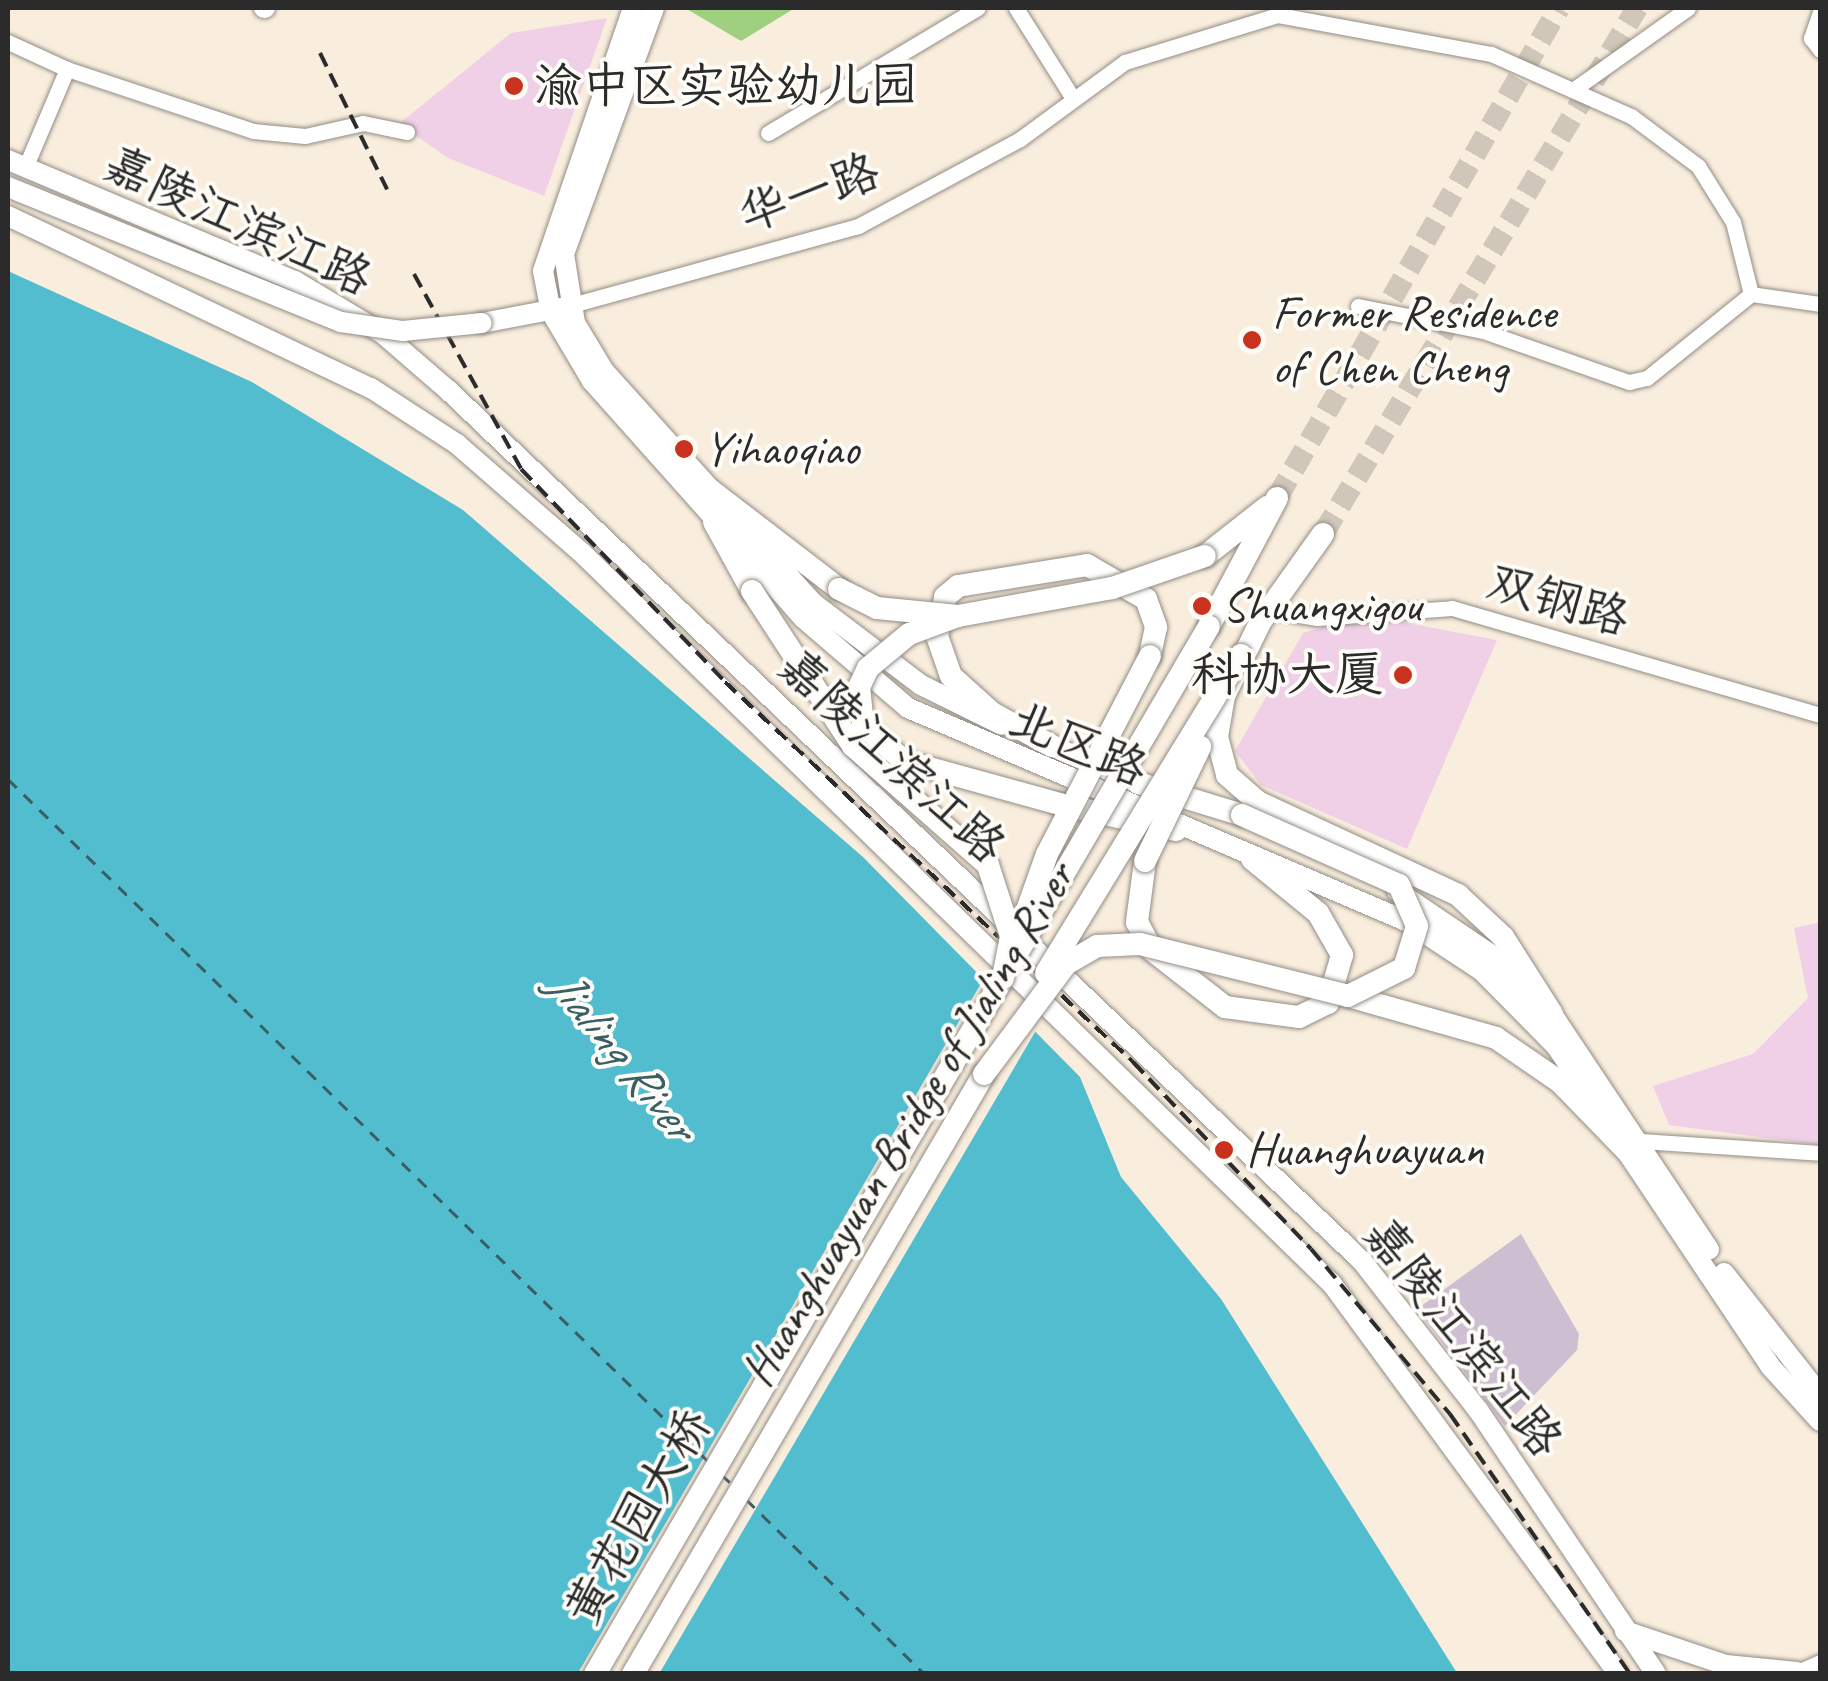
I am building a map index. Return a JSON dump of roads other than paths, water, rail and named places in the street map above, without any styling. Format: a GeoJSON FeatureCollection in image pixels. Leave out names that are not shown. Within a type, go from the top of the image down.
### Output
{"type":"FeatureCollection","features":[{"type":"Feature","properties":{"kind":"highway"},"geometry":{"type":"LineString","coordinates":[[705,486],[839,589],[877,608],[958,616]]}},
{"type":"Feature","properties":{"kind":"highway","name":"黄花园大桥"},"geometry":{"type":"LineString","coordinates":[[595,1674],[1210,626],[1277,498],[1205,556],[1112,588],[958,616]]}},
{"type":"Feature","properties":{"kind":"highway"},"geometry":{"type":"LineString","coordinates":[[714,522],[752,591],[854,746],[988,865],[1011,936],[1003,978]]}},
{"type":"Feature","properties":{"kind":"highway","name":"Huanghuayuan Bridge of Jialing River"},"geometry":{"type":"LineString","coordinates":[[633,1674],[984,1074],[1265,615],[1323,534]]}},
{"type":"Feature","properties":{"kind":"highway"},"geometry":{"type":"LineString","coordinates":[[1003,978],[1047,854],[1150,656],[1156,627],[1146,599],[1087,565],[958,586],[945,597],[938,636],[952,676],[992,713],[1052,746]]}},
{"type":"Feature","properties":{"kind":"highway"},"geometry":{"type":"LineString","coordinates":[[958,616],[910,634],[868,668],[859,687],[863,725],[904,761],[1060,804],[1176,830]]}},
{"type":"Feature","properties":{"kind":"highway"},"geometry":{"type":"LineString","coordinates":[[1241,655],[1145,861],[1137,922],[1192,988],[1272,1020],[1328,1003],[1342,979],[1333,931],[1252,859]]}},
{"type":"Feature","properties":{"kind":"highway"},"geometry":{"type":"LineString","coordinates":[[1224,696],[1217,736],[1227,774],[1258,802],[1401,861],[1482,915],[1552,1014]]}},
{"type":"Feature","properties":{"kind":"highway"},"geometry":{"type":"LineString","coordinates":[[1138,783],[1242,815],[1374,868],[1408,898],[1417,926],[1404,968],[1348,996]]}},
{"type":"Feature","properties":{"kind":"highway"},"geometry":{"type":"LineString","coordinates":[[984,1074],[1066,964],[1097,946],[1140,944],[1470,1028],[1542,1068],[1636,1148]]}},
{"type":"Feature","properties":{"kind":"main road","name":"北区路"},"geometry":{"type":"LineString","coordinates":[[633,8],[546,251],[560,309],[592,382],[714,522],[860,669],[934,724],[1176,830],[1406,921],[1482,971],[1556,1046],[1636,1148],[1727,1278],[1820,1395]]}},
{"type":"Feature","properties":{"kind":"main road","name":"北区路"},"geometry":{"type":"LineString","coordinates":[[654,8],[568,240],[560,309],[604,371],[813,602],[897,670],[1052,746],[1409,896],[1552,1014],[1770,1366],[1820,1422]]}},
{"type":"Feature","properties":{"kind":"main road","name":"嘉陵江滨江路"},"geometry":{"type":"LineString","coordinates":[[16,164],[295,280],[382,333],[449,391],[1362,1261],[1478,1410],[1622,1630],[1656,1674]]}},
{"type":"Feature","properties":{"kind":"main road"},"geometry":{"type":"LineString","coordinates":[[8,187],[340,322],[403,331],[482,323],[560,309]]}},
{"type":"Feature","properties":{"kind":"main road","name":"嘉陵江滨江路"},"geometry":{"type":"LineString","coordinates":[[8,216],[371,388],[458,444],[581,552],[1332,1284],[1618,1674]]}},
{"type":"Feature","properties":{"kind":"main road"},"geometry":{"type":"LineString","coordinates":[[860,669],[858,648],[897,670]]}},
{"type":"Feature","properties":{"kind":"main road"},"geometry":{"type":"LineString","coordinates":[[1622,1630],[1726,1665],[1795,1673]]}},
{"type":"Feature","properties":{"kind":"street"},"geometry":{"type":"LineString","coordinates":[[768,133],[978,8]]}},
{"type":"Feature","properties":{"kind":"street"},"geometry":{"type":"LineString","coordinates":[[1016,8],[1072,97]]}},
{"type":"Feature","properties":{"kind":"street"},"geometry":{"type":"LineString","coordinates":[[1577,87],[1688,8]]}},
{"type":"Feature","properties":{"kind":"street","name":"华一路"},"geometry":{"type":"LineString","coordinates":[[560,309],[858,226],[1020,139],[1124,62],[1277,11],[1491,54],[1577,87],[1698,166],[1733,222],[1751,294]]}},
{"type":"Feature","properties":{"kind":"street"},"geometry":{"type":"LineString","coordinates":[[1820,12],[1811,38],[1820,50]]}},
{"type":"Feature","properties":{"kind":"street"},"geometry":{"type":"LineString","coordinates":[[8,42],[67,69],[252,131],[305,136],[363,123],[407,132]]}},
{"type":"Feature","properties":{"kind":"street"},"geometry":{"type":"LineString","coordinates":[[16,164],[67,69]]}},
{"type":"Feature","properties":{"kind":"street"},"geometry":{"type":"LineString","coordinates":[[1358,306],[1484,331],[1629,382],[1648,378],[1751,294],[1820,304]]}},
{"type":"Feature","properties":{"kind":"street","name":"双钢路"},"geometry":{"type":"LineString","coordinates":[[1265,615],[1317,618],[1452,608],[1820,715]]}},
{"type":"Feature","properties":{"kind":"street"},"geometry":{"type":"LineString","coordinates":[[1636,1148],[1820,1153]]}},
{"type":"Feature","properties":{"kind":"street"},"geometry":{"type":"LineString","coordinates":[[1795,1673],[1820,1662]]}},
{"type":"Feature","properties":{"kind":"water","name":"Jialing River"},"geometry":{"type":"Polygon","coordinates":[[[8,271],[252,382],[463,510],[863,857],[1080,1077],[1121,1177],[1221,1299],[1457,1673],[8,1674],[8,271]]]}},
{"type":"Feature","properties":{"kind":"tunnel"},"geometry":{"type":"LineString","coordinates":[[1277,498],[1559,8]]}},
{"type":"Feature","properties":{"kind":"tunnel"},"geometry":{"type":"LineString","coordinates":[[1323,534],[1637,8]]}},
{"type":"Feature","properties":{"kind":"railway"},"geometry":{"type":"LineString","coordinates":[[320,53],[387,189]]}},
{"type":"Feature","properties":{"kind":"railway"},"geometry":{"type":"LineString","coordinates":[[414,274],[521,469],[725,682],[1133,1062],[1311,1249],[1450,1414],[1630,1674]]}},
{"type":"Feature","properties":{"kind":"place","name":"渝中区实验幼儿园"},"geometry":{"type":"Point","coordinates":[514,86]}},
{"type":"Feature","properties":{"kind":"place","name":"Former Residence of Chen Cheng"},"geometry":{"type":"Point","coordinates":[1252,340]}},
{"type":"Feature","properties":{"kind":"place","name":"Yihaoqiao"},"geometry":{"type":"Point","coordinates":[684,449]}},
{"type":"Feature","properties":{"kind":"place","name":"Shuangxigou"},"geometry":{"type":"Point","coordinates":[1202,606]}},
{"type":"Feature","properties":{"kind":"place","name":"科协大厦"},"geometry":{"type":"Point","coordinates":[1403,675]}},
{"type":"Feature","properties":{"kind":"place","name":"Huanghuayuan"},"geometry":{"type":"Point","coordinates":[1224,1150]}}]}
